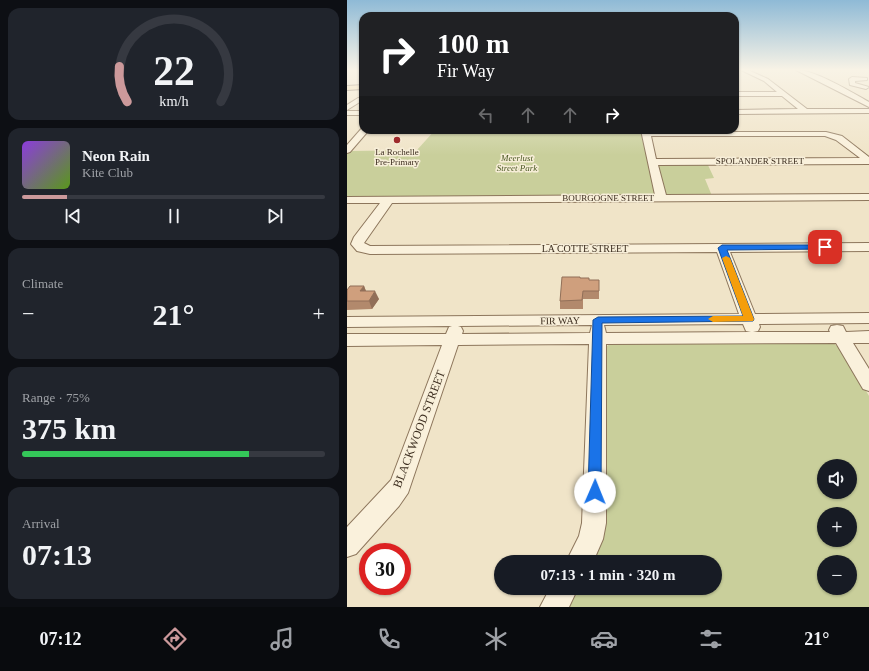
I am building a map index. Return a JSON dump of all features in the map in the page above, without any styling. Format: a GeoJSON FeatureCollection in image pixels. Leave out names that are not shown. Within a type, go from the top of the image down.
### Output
{"type":"FeatureCollection","features":[{"type":"Feature","properties":{"kind":"street"},"geometry":{"type":"LineString","coordinates":[[347,111],[357,98]]}},
{"type":"Feature","properties":{"kind":"street"},"geometry":{"type":"LineString","coordinates":[[789,98],[806,112]]}},
{"type":"Feature","properties":{"kind":"street"},"geometry":{"type":"LineString","coordinates":[[857,98],[869,105]]}},
{"type":"Feature","properties":{"kind":"street"},"geometry":{"type":"LineString","coordinates":[[347,111],[359,109]]}},
{"type":"Feature","properties":{"kind":"street"},"geometry":{"type":"LineString","coordinates":[[347,111],[359,112]]}},
{"type":"Feature","properties":{"kind":"street"},"geometry":{"type":"LineString","coordinates":[[739,112],[869,111]]}},
{"type":"Feature","properties":{"kind":"street"},"geometry":{"type":"LineString","coordinates":[[739,133],[826,134],[839,138],[869,161]]}},
{"type":"Feature","properties":{"kind":"street"},"geometry":{"type":"LineString","coordinates":[[347,150],[361,134]]}},
{"type":"Feature","properties":{"kind":"street"},"geometry":{"type":"LineString","coordinates":[[645,134],[661,198]]}},
{"type":"Feature","properties":{"kind":"street","name":"SPOLANDER STREET"},"geometry":{"type":"LineString","coordinates":[[652,162],[869,161]]}},
{"type":"Feature","properties":{"kind":"street","name":"BOURGOGNE STREET"},"geometry":{"type":"LineString","coordinates":[[347,200],[869,197]]}},
{"type":"Feature","properties":{"kind":"street","name":"LA COTTE STREET"},"geometry":{"type":"LineString","coordinates":[[389,199],[358,240],[357,244],[360,247],[370,250],[869,247]]}},
{"type":"Feature","properties":{"kind":"street"},"geometry":{"type":"LineString","coordinates":[[722,248],[757,337]]}},
{"type":"Feature","properties":{"kind":"street"},"geometry":{"type":"LineString","coordinates":[[830,318],[869,384]]}},
{"type":"Feature","properties":{"kind":"street","name":"FIR WAY"},"geometry":{"type":"LineString","coordinates":[[598,329],[749,319],[869,318]]}},
{"type":"Feature","properties":{"kind":"street","name":"FIR WAY"},"geometry":{"type":"LineString","coordinates":[[347,322],[456,330],[598,329],[757,337],[869,337]]}},
{"type":"Feature","properties":{"kind":"street"},"geometry":{"type":"LineString","coordinates":[[583,555],[591,539],[594,523],[598,329]]}},
{"type":"Feature","properties":{"kind":"street","name":"FIR WAY"},"geometry":{"type":"LineString","coordinates":[[347,340],[456,330]]}},
{"type":"Feature","properties":{"kind":"street","name":"BLACKWOOD STREET"},"geometry":{"type":"LineString","coordinates":[[347,545],[391,498],[400,486],[456,330]]}},
{"type":"Feature","properties":{"kind":"street"},"geometry":{"type":"LineString","coordinates":[[554,607],[561,595]]}},
{"type":"Feature","properties":{"kind":"green space","name":"Meerlust Street Park"},"geometry":{"type":"Polygon","coordinates":[[[431,134],[643,134],[655,194],[651,196],[347,198],[347,154],[350,151],[417,150],[431,134]]]}},
{"type":"Feature","properties":{"kind":"green space"},"geometry":{"type":"Polygon","coordinates":[[[707,163],[714,178],[705,179],[712,196],[671,196],[665,194],[658,165],[707,163]]]}},
{"type":"Feature","properties":{"kind":"green space"},"geometry":{"type":"Polygon","coordinates":[[[832,342],[843,351],[869,396],[869,607],[566,607],[573,595],[722,595],[722,555],[595,555],[602,542],[604,352],[606,347],[611,343],[832,342]]]}},
{"type":"Feature","properties":{"kind":"building"},"geometry":{"type":"Polygon","coordinates":[[[562,277],[580,277],[589,278],[589,280],[599,280],[599,291],[583,291],[582,300],[560,301],[562,277]]]}},
{"type":"Feature","properties":{"kind":"building"},"geometry":{"type":"Polygon","coordinates":[[[350,286],[364,286],[360,291],[375,291],[369,301],[347,301],[347,290],[350,286]]]}},
{"type":"Feature","properties":{"kind":"slow traffic"},"geometry":{"type":"LineString","coordinates":[[713,319],[749,319],[726,258]]}},
{"type":"Feature","properties":{"kind":"place","name":"La Rochelle Pre-Primary"},"geometry":{"type":"Point","coordinates":[397,140]}},
{"type":"Feature","properties":{"kind":"route"},"geometry":{"type":"LineString","coordinates":[[595,492],[598,320],[749,319],[722,248],[825,247]]}}]}
